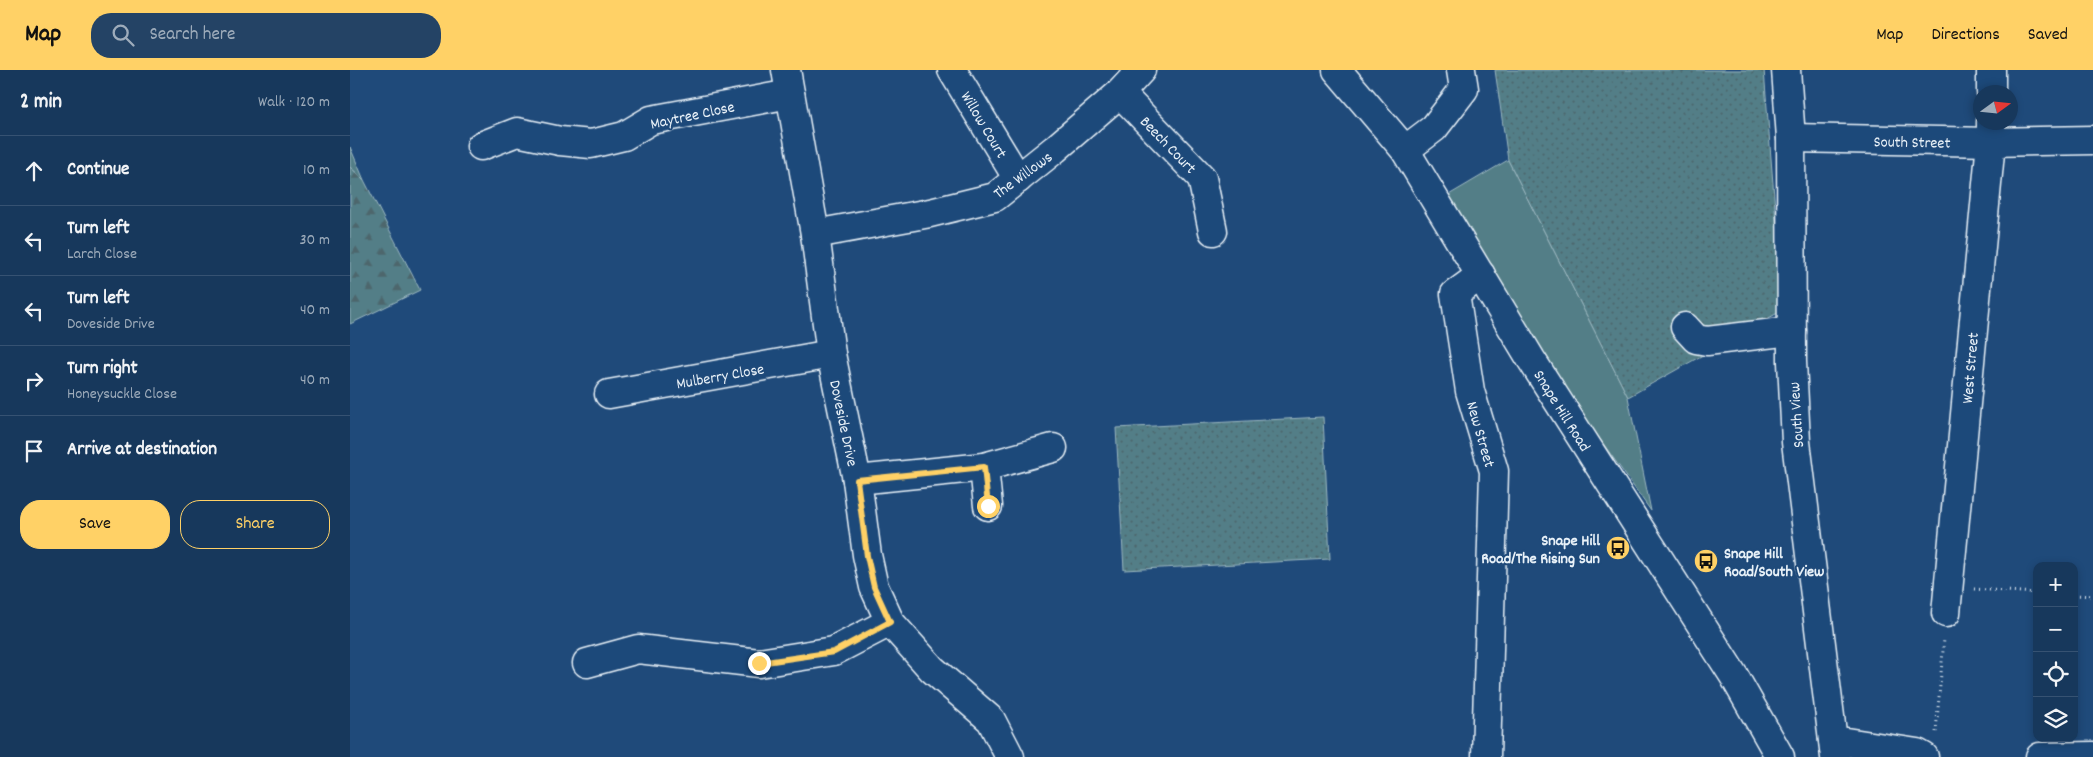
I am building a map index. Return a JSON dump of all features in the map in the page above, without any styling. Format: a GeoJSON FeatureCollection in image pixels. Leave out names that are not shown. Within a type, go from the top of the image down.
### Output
{"type":"FeatureCollection","features":[{"type":"Feature","properties":{"kind":"street","name":"Willow Court"},"geometry":{"type":"LineString","coordinates":[[952,70],[1018,179]]}},
{"type":"Feature","properties":{"kind":"street","name":"The Willows"},"geometry":{"type":"LineString","coordinates":[[815,234],[930,213],[995,197],[1120,93],[1141,70]]}},
{"type":"Feature","properties":{"kind":"street","name":"Snape Hill Road"},"geometry":{"type":"LineString","coordinates":[[1337,70],[1405,150],[1531,359],[1734,676],[1780,757]]}},
{"type":"Feature","properties":{"kind":"street"},"geometry":{"type":"LineString","coordinates":[[1405,150],[1434,128],[1464,89],[1461,70]]}},
{"type":"Feature","properties":{"kind":"street","name":"South View"},"geometry":{"type":"LineString","coordinates":[[1786,70],[1791,138],[1792,331],[1796,442],[1834,748]]}},
{"type":"Feature","properties":{"kind":"street"},"geometry":{"type":"LineString","coordinates":[[1991,70],[1991,85]]}},
{"type":"Feature","properties":{"kind":"street","name":"Maytree Close"},"geometry":{"type":"LineString","coordinates":[[481,146],[517,132],[560,142],[591,144],[624,136],[651,120],[788,82]]}},
{"type":"Feature","properties":{"kind":"street","name":"Doveside Drive"},"geometry":{"type":"LineString","coordinates":[[788,82],[815,234],[832,354],[857,480],[872,579],[890,622],[932,669],[991,720],[1010,757]]}},
{"type":"Feature","properties":{"kind":"street","name":"Beech Court"},"geometry":{"type":"LineString","coordinates":[[1120,93],[1202,178],[1213,231]]}},
{"type":"Feature","properties":{"kind":"street","name":"South Street"},"geometry":{"type":"LineString","coordinates":[[1791,138],[1991,132],[2093,140]]}},
{"type":"Feature","properties":{"kind":"street","name":"West Street"},"geometry":{"type":"LineString","coordinates":[[1946,613],[1991,132]]}},
{"type":"Feature","properties":{"kind":"street","name":"New Street"},"geometry":{"type":"LineString","coordinates":[[1481,275],[1455,294],[1470,391],[1494,471],[1486,757]]}},
{"type":"Feature","properties":{"kind":"street"},"geometry":{"type":"LineString","coordinates":[[1685,327],[1696,340],[1707,341],[1792,331]]}},
{"type":"Feature","properties":{"kind":"street","name":"Mulberry Close"},"geometry":{"type":"LineString","coordinates":[[609,394],[832,354]]}},
{"type":"Feature","properties":{"kind":"street"},"geometry":{"type":"LineString","coordinates":[[857,480],[984,467],[1053,448]]}},
{"type":"Feature","properties":{"kind":"street"},"geometry":{"type":"LineString","coordinates":[[984,467],[988,506]]}},
{"type":"Feature","properties":{"kind":"street"},"geometry":{"type":"LineString","coordinates":[[587,663],[638,649],[759,663],[834,652],[890,622]]}},
{"type":"Feature","properties":{"kind":"street"},"geometry":{"type":"LineString","coordinates":[[1834,748],[1920,755]]}},
{"type":"Feature","properties":{"kind":"street"},"geometry":{"type":"LineString","coordinates":[[2040,757],[2093,756]]}},
{"type":"Feature","properties":{"kind":"path"},"geometry":{"type":"LineString","coordinates":[[1948,587],[2033,593]]}},
{"type":"Feature","properties":{"kind":"path"},"geometry":{"type":"LineString","coordinates":[[2078,595],[2093,596]]}},
{"type":"Feature","properties":{"kind":"path"},"geometry":{"type":"LineString","coordinates":[[1920,755],[1935,741],[1946,613]]}},
{"type":"Feature","properties":{"kind":"green space"},"geometry":{"type":"Polygon","coordinates":[[[1495,70],[1764,70],[1783,310],[1628,397],[1508,160],[1495,70]]]}},
{"type":"Feature","properties":{"kind":"green space"},"geometry":{"type":"Polygon","coordinates":[[[350,147],[364,180],[350,167],[350,147]]]}},
{"type":"Feature","properties":{"kind":"green space"},"geometry":{"type":"Polygon","coordinates":[[[1508,160],[1628,397],[1651,511],[1555,376],[1447,196],[1508,160]]]}},
{"type":"Feature","properties":{"kind":"green space"},"geometry":{"type":"Polygon","coordinates":[[[350,167],[364,180],[420,290],[350,324],[350,167]]]}},
{"type":"Feature","properties":{"kind":"green space"},"geometry":{"type":"Polygon","coordinates":[[[1323,417],[1330,559],[1124,570],[1116,428],[1323,417]]]}},
{"type":"Feature","properties":{"kind":"place","name":"Snape Hill Road/The Rising Sun"},"geometry":{"type":"Point","coordinates":[1618,548]}},
{"type":"Feature","properties":{"kind":"place","name":"Snape Hill Road/South View"},"geometry":{"type":"Point","coordinates":[1706,561]}},
{"type":"Feature","properties":{"kind":"route"},"geometry":{"type":"LineString","coordinates":[[759,663],[834,652],[890,622],[874,587],[867,556],[857,480],[984,467],[988,506]]}}]}
